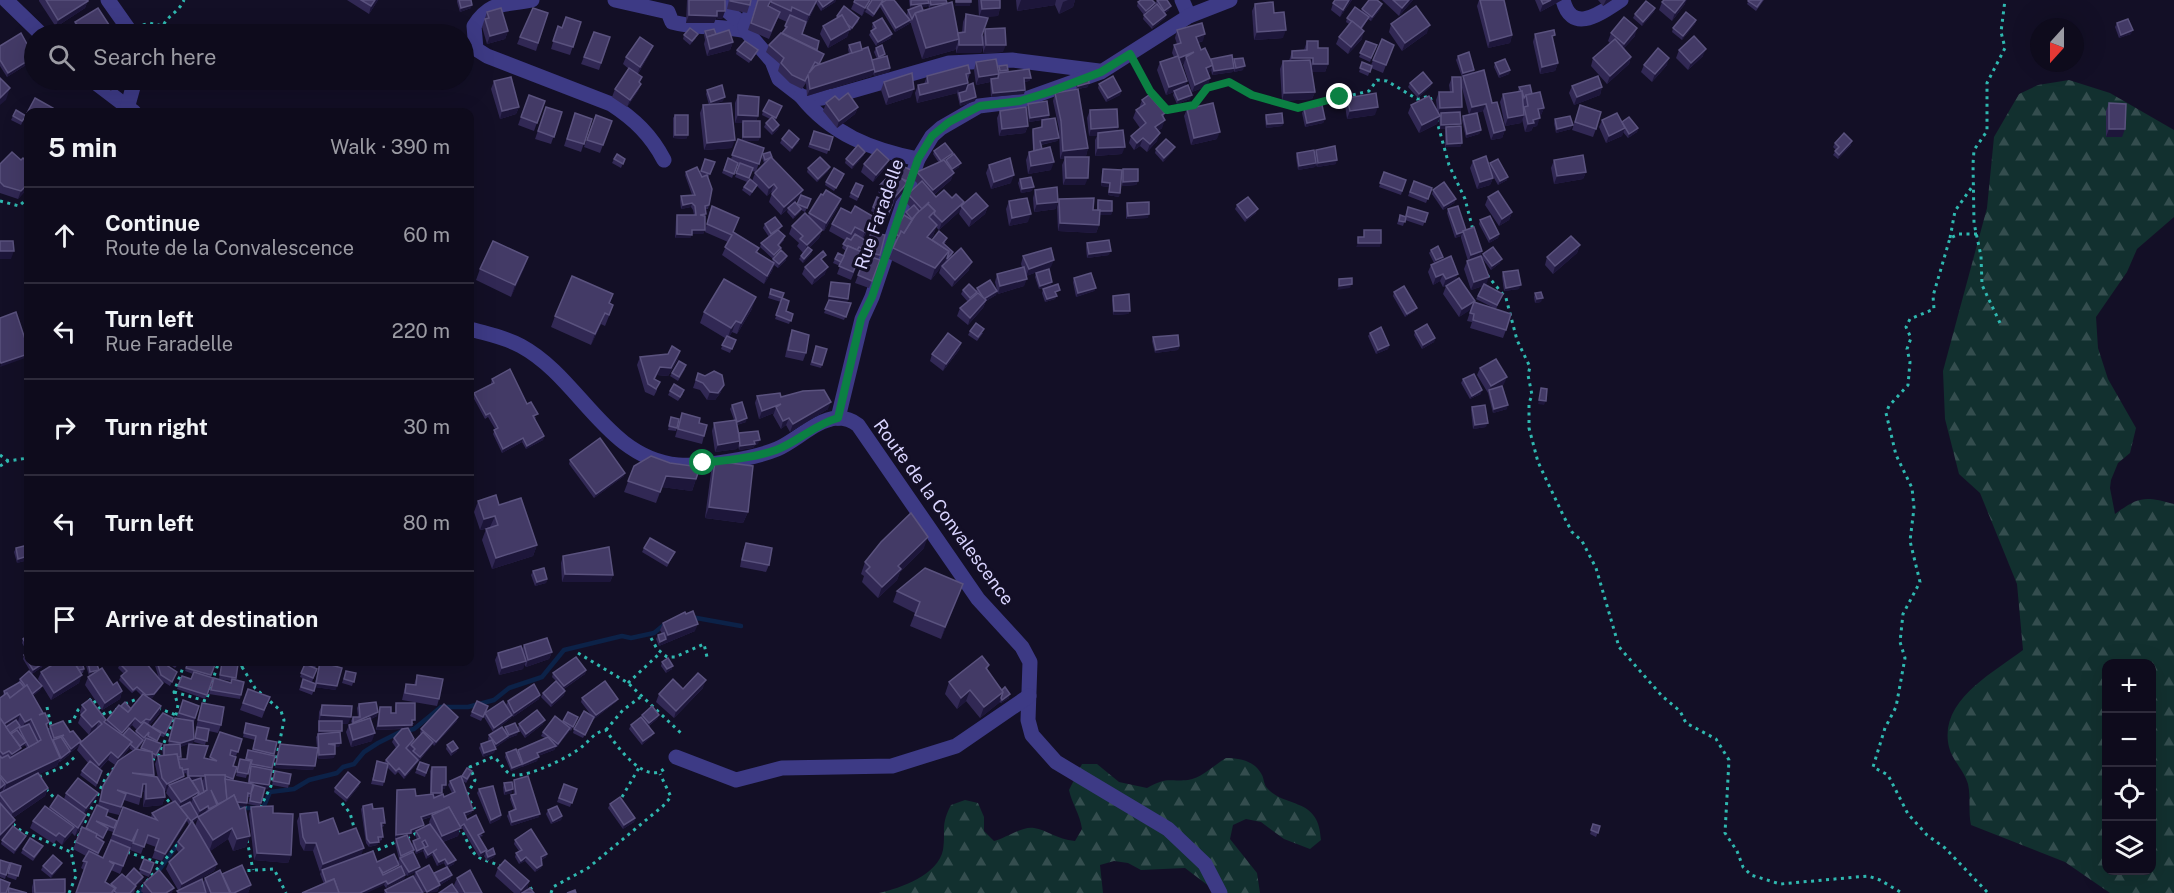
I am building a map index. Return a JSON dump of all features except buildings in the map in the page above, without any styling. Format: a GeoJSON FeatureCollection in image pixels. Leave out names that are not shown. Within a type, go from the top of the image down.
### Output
{"type":"FeatureCollection","features":[{"type":"Feature","properties":{"kind":"street"},"geometry":{"type":"LineString","coordinates":[[6,0],[31,24]]}},
{"type":"Feature","properties":{"kind":"street"},"geometry":{"type":"LineString","coordinates":[[108,0],[130,24]]}},
{"type":"Feature","properties":{"kind":"street"},"geometry":{"type":"LineString","coordinates":[[532,0],[495,2],[488,6],[474,26],[476,49],[487,56],[611,104],[628,115],[653,139],[664,160]]}},
{"type":"Feature","properties":{"kind":"street"},"geometry":{"type":"LineString","coordinates":[[615,0],[668,12],[672,22],[687,27],[746,28]]}},
{"type":"Feature","properties":{"kind":"street"},"geometry":{"type":"LineString","coordinates":[[725,0],[724,9],[746,28],[772,61],[779,79],[801,96],[838,132],[869,147],[918,159]]}},
{"type":"Feature","properties":{"kind":"street"},"geometry":{"type":"LineString","coordinates":[[746,28],[756,0]]}},
{"type":"Feature","properties":{"kind":"street"},"geometry":{"type":"LineString","coordinates":[[1182,0],[1189,16]]}},
{"type":"Feature","properties":{"kind":"street","name":"Rue Faradelle"},"geometry":{"type":"LineString","coordinates":[[838,418],[861,319],[872,297],[918,159],[932,136],[941,128],[980,106],[1020,101],[1101,72],[1150,38],[1189,16],[1230,0]]}},
{"type":"Feature","properties":{"kind":"street"},"geometry":{"type":"LineString","coordinates":[[1563,0],[1568,12],[1578,19],[1592,19],[1621,0]]}},
{"type":"Feature","properties":{"kind":"street"},"geometry":{"type":"LineString","coordinates":[[801,96],[815,99],[849,93],[949,63],[1012,60],[1101,72]]}},
{"type":"Feature","properties":{"kind":"street"},"geometry":{"type":"LineString","coordinates":[[105,90],[130,108]]}},
{"type":"Feature","properties":{"kind":"street"},"geometry":{"type":"LineString","coordinates":[[131,108],[134,90]]}},
{"type":"Feature","properties":{"kind":"street"},"geometry":{"type":"LineString","coordinates":[[474,331],[502,338],[523,347],[576,392],[623,443],[637,453],[660,461],[679,465],[746,458],[776,450],[819,425],[838,418]]}},
{"type":"Feature","properties":{"kind":"street","name":"Route de la Convalescence"},"geometry":{"type":"LineString","coordinates":[[838,418],[851,420],[858,425],[978,599],[1022,647],[1030,662],[1028,720],[1032,735],[1056,762],[1168,829],[1205,864],[1220,893]]}},
{"type":"Feature","properties":{"kind":"street"},"geometry":{"type":"LineString","coordinates":[[676,756],[736,780],[782,768],[892,766],[956,746],[1029,696]]}},
{"type":"Feature","properties":{"kind":"path"},"geometry":{"type":"LineString","coordinates":[[163,24],[167,16],[180,9],[184,0]]}},
{"type":"Feature","properties":{"kind":"path"},"geometry":{"type":"LineString","coordinates":[[2000,323],[1982,285],[1974,223],[1974,150],[1986,131],[1987,83],[2005,48],[2001,32],[2005,0]]}},
{"type":"Feature","properties":{"kind":"path"},"geometry":{"type":"LineString","coordinates":[[1130,54],[1150,91],[1167,110],[1194,105],[1207,88],[1229,82],[1252,95],[1298,108],[1369,90],[1377,80],[1387,81],[1417,99],[1430,96],[1449,165],[1465,199],[1474,234]]}},
{"type":"Feature","properties":{"kind":"path"},"geometry":{"type":"LineString","coordinates":[[1975,183],[1955,211],[1950,238],[1933,296],[1934,309],[1910,319],[1906,327],[1911,338],[1907,349],[1910,362],[1908,385],[1889,406],[1886,413],[1896,455],[1912,488],[1914,508],[1910,541],[1920,582],[1903,614],[1900,632],[1905,658],[1896,707],[1885,728],[1873,767],[1888,775],[1908,814],[1927,836],[1945,848],[1988,893]]}},
{"type":"Feature","properties":{"kind":"path"},"geometry":{"type":"LineString","coordinates":[[0,201],[20,206],[24,202]]}},
{"type":"Feature","properties":{"kind":"path"},"geometry":{"type":"LineString","coordinates":[[1950,238],[1959,234],[1977,234]]}},
{"type":"Feature","properties":{"kind":"path"},"geometry":{"type":"LineString","coordinates":[[1486,274],[1506,298],[1517,340],[1530,367],[1529,428],[1538,462],[1572,532],[1582,541],[1596,568],[1619,647],[1655,688],[1680,711],[1686,723],[1716,739],[1729,760],[1725,833],[1737,851],[1743,867],[1758,878],[1780,884],[1868,876],[1902,893]]}},
{"type":"Feature","properties":{"kind":"path"},"geometry":{"type":"LineString","coordinates":[[0,455],[8,461]]}},
{"type":"Feature","properties":{"kind":"path"},"geometry":{"type":"LineString","coordinates":[[0,466],[8,461],[24,459]]}},
{"type":"Feature","properties":{"kind":"path"},"geometry":{"type":"LineString","coordinates":[[651,638],[660,653],[667,657],[675,657],[704,644],[707,657]]}},
{"type":"Feature","properties":{"kind":"path"},"geometry":{"type":"LineString","coordinates":[[578,653],[628,683],[683,735]]}},
{"type":"Feature","properties":{"kind":"path"},"geometry":{"type":"LineString","coordinates":[[628,683],[660,653]]}},
{"type":"Feature","properties":{"kind":"path"},"geometry":{"type":"LineString","coordinates":[[147,756],[157,759],[176,715],[178,705],[174,692],[184,666]]}},
{"type":"Feature","properties":{"kind":"path"},"geometry":{"type":"LineString","coordinates":[[174,692],[206,701],[218,666]]}},
{"type":"Feature","properties":{"kind":"path"},"geometry":{"type":"LineString","coordinates":[[230,806],[247,809],[261,808],[271,786],[284,720],[280,711],[255,688],[242,667],[235,666]]}},
{"type":"Feature","properties":{"kind":"path"},"geometry":{"type":"LineString","coordinates":[[475,810],[467,795],[476,780],[470,767],[493,757],[501,761],[507,772],[513,775],[543,770],[584,746],[594,735],[606,730],[615,718],[642,696]]}},
{"type":"Feature","properties":{"kind":"path"},"geometry":{"type":"LineString","coordinates":[[51,726],[73,721],[78,710],[92,698],[105,715],[132,700],[137,699],[144,702]]}},
{"type":"Feature","properties":{"kind":"path"},"geometry":{"type":"LineString","coordinates":[[150,704],[176,715]]}},
{"type":"Feature","properties":{"kind":"path"},"geometry":{"type":"LineString","coordinates":[[47,707],[51,726],[48,729],[49,739]]}},
{"type":"Feature","properties":{"kind":"path"},"geometry":{"type":"LineString","coordinates":[[606,730],[625,757],[654,775],[660,774],[676,756]]}},
{"type":"Feature","properties":{"kind":"path"},"geometry":{"type":"LineString","coordinates":[[32,780],[77,755]]}},
{"type":"Feature","properties":{"kind":"path"},"geometry":{"type":"LineString","coordinates":[[152,759],[152,766]]}},
{"type":"Feature","properties":{"kind":"path"},"geometry":{"type":"LineString","coordinates":[[69,893],[76,876],[71,852],[106,777],[121,762]]}},
{"type":"Feature","properties":{"kind":"path"},"geometry":{"type":"LineString","coordinates":[[622,797],[640,766]]}},
{"type":"Feature","properties":{"kind":"path"},"geometry":{"type":"LineString","coordinates":[[551,893],[554,888],[588,868],[663,806],[671,797],[660,774]]}},
{"type":"Feature","properties":{"kind":"path"},"geometry":{"type":"LineString","coordinates":[[38,777],[52,797],[64,807]]}},
{"type":"Feature","properties":{"kind":"path"},"geometry":{"type":"LineString","coordinates":[[158,788],[173,807]]}},
{"type":"Feature","properties":{"kind":"path"},"geometry":{"type":"LineString","coordinates":[[342,803],[350,813],[355,833]]}},
{"type":"Feature","properties":{"kind":"path"},"geometry":{"type":"LineString","coordinates":[[79,817],[87,821]]}},
{"type":"Feature","properties":{"kind":"path"},"geometry":{"type":"LineString","coordinates":[[7,819],[20,830],[71,852]]}},
{"type":"Feature","properties":{"kind":"path"},"geometry":{"type":"LineString","coordinates":[[453,826],[457,832],[462,830],[480,860],[509,869]]}},
{"type":"Feature","properties":{"kind":"path"},"geometry":{"type":"LineString","coordinates":[[363,855],[423,830]]}},
{"type":"Feature","properties":{"kind":"path"},"geometry":{"type":"LineString","coordinates":[[79,834],[88,837]]}},
{"type":"Feature","properties":{"kind":"path"},"geometry":{"type":"LineString","coordinates":[[246,836],[253,870]]}},
{"type":"Feature","properties":{"kind":"path"},"geometry":{"type":"LineString","coordinates":[[408,838],[410,844]]}},
{"type":"Feature","properties":{"kind":"path"},"geometry":{"type":"LineString","coordinates":[[137,893],[179,842]]}},
{"type":"Feature","properties":{"kind":"path"},"geometry":{"type":"LineString","coordinates":[[120,849],[162,864]]}},
{"type":"Feature","properties":{"kind":"path"},"geometry":{"type":"LineString","coordinates":[[235,871],[274,869],[286,893]]}},
{"type":"Feature","properties":{"kind":"path"},"geometry":{"type":"LineString","coordinates":[[523,878],[532,886],[534,893]]}},
{"type":"Feature","properties":{"kind":"path"},"geometry":{"type":"LineString","coordinates":[[524,893],[532,886]]}},
{"type":"Feature","properties":{"kind":"green space"},"geometry":{"type":"Polygon","coordinates":[[[2069,80],[2110,93],[2174,130],[2174,217],[2137,249],[2127,272],[2096,317],[2098,348],[2108,379],[2136,428],[2130,453],[2118,463],[2111,480],[2110,488],[2115,514],[2143,499],[2174,504],[2174,893],[2110,893],[2065,862],[1971,825],[1968,784],[1949,747],[1948,731],[1952,716],[1960,702],[1984,679],[2023,650],[2017,584],[1980,493],[1959,474],[1945,419],[1943,371],[1987,208],[1994,137],[2019,94],[2038,85],[2069,80]]]}},
{"type":"Feature","properties":{"kind":"green space"},"geometry":{"type":"Polygon","coordinates":[[[1226,758],[1251,763],[1259,770],[1267,788],[1283,799],[1308,810],[1319,826],[1321,840],[1310,849],[1284,839],[1261,822],[1246,819],[1233,825],[1230,839],[1257,873],[1260,893],[1218,893],[1185,868],[1141,870],[1128,863],[1114,861],[1100,865],[1103,893],[879,893],[908,884],[934,867],[943,850],[944,823],[951,805],[965,800],[978,803],[984,817],[984,831],[994,841],[1029,828],[1075,841],[1082,829],[1069,790],[1082,764],[1097,764],[1119,782],[1147,788],[1164,781],[1193,779],[1226,758]]]}},
{"type":"Feature","properties":{"kind":"waterway"},"geometry":{"type":"LineString","coordinates":[[691,617],[741,626]]}},
{"type":"Feature","properties":{"kind":"waterway"},"geometry":{"type":"LineString","coordinates":[[241,808],[263,808],[270,792],[294,789],[309,780],[337,773],[343,767],[354,764],[364,752],[378,743],[400,732],[414,729],[441,707],[468,707],[494,700],[509,688],[542,677],[564,650],[622,636],[631,638],[654,633],[665,624]]}},
{"type":"Feature","properties":{"kind":"waterway"},"geometry":{"type":"LineString","coordinates":[[157,873],[180,841]]}},
{"type":"Feature","properties":{"kind":"waterway"},"geometry":{"type":"LineString","coordinates":[[139,893],[147,884]]}},
{"type":"Feature","properties":{"kind":"route"},"geometry":{"type":"LineString","coordinates":[[703,463],[746,458],[776,450],[819,425],[838,418],[861,319],[872,297],[888,242],[918,159],[932,136],[949,122],[980,106],[1020,101],[1049,92],[1101,72],[1130,54],[1150,91],[1167,110],[1194,105],[1207,88],[1229,82],[1252,95],[1298,108],[1340,97]]}}]}
